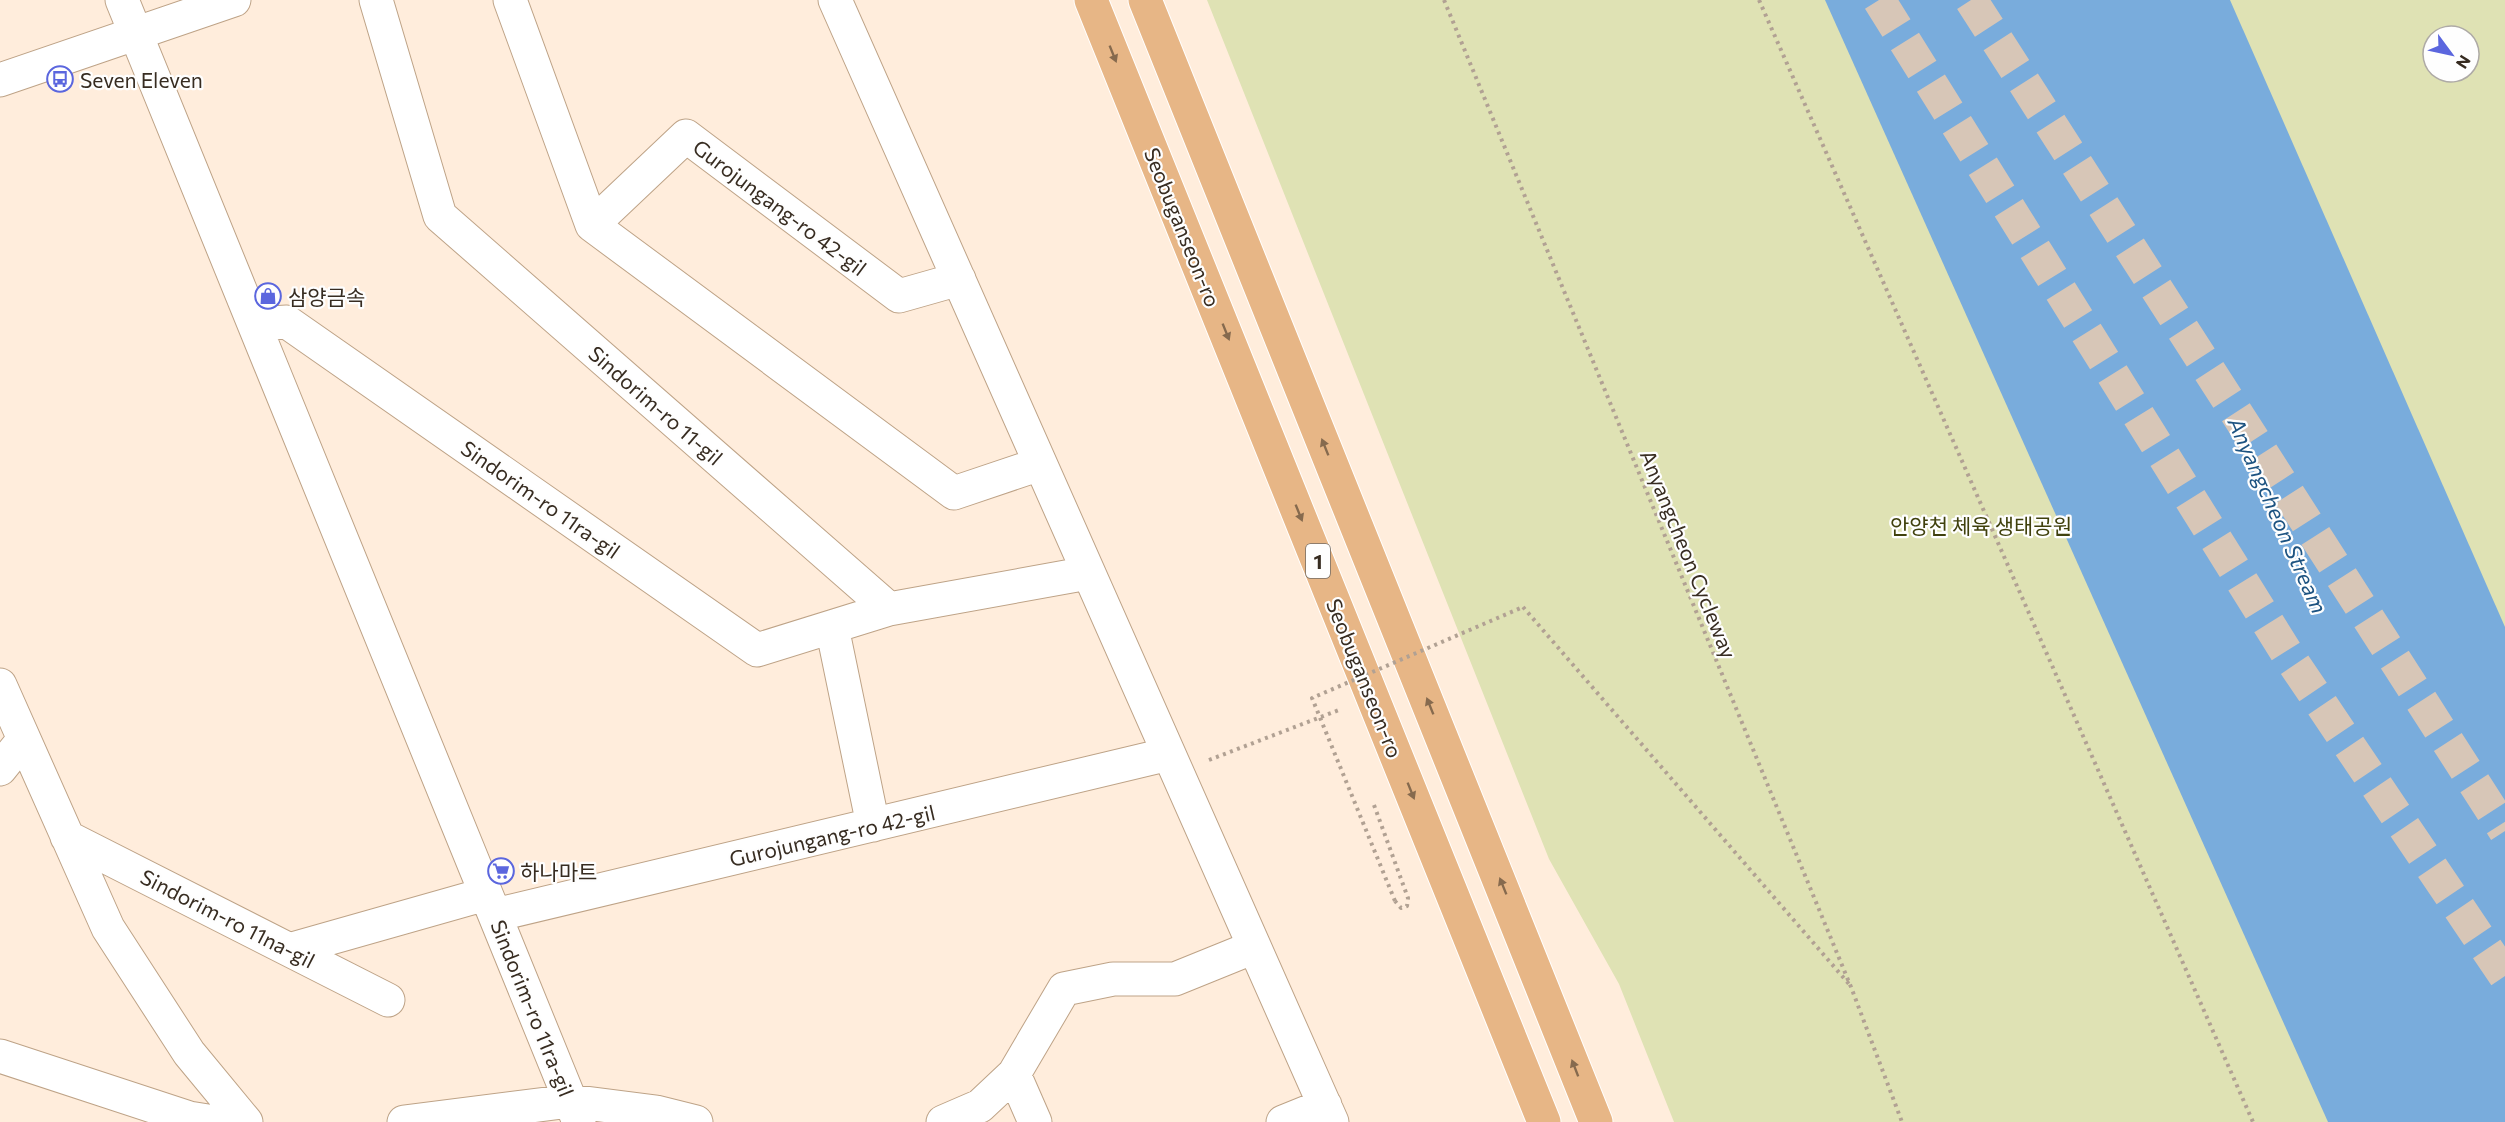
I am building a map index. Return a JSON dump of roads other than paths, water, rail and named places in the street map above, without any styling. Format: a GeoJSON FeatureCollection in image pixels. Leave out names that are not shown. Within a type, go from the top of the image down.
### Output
{"type":"FeatureCollection","features":[{"type":"Feature","properties":{"kind":"main road","name":"Seobuganseon-ro"},"geometry":{"type":"LineString","coordinates":[[1092,0],[1545,1122]]}},
{"type":"Feature","properties":{"kind":"main road"},"geometry":{"type":"LineString","coordinates":[[1145,0],[1596,1122]]}},
{"type":"Feature","properties":{"kind":"street","name":"Sindorim-ro 11ra-gil"},"geometry":{"type":"LineString","coordinates":[[122,0],[575,1112]]}},
{"type":"Feature","properties":{"kind":"street"},"geometry":{"type":"LineString","coordinates":[[0,80],[234,0]]}},
{"type":"Feature","properties":{"kind":"street","name":"Sindorim-ro 11-gil"},"geometry":{"type":"LineString","coordinates":[[376,0],[440,216],[889,609]]}},
{"type":"Feature","properties":{"kind":"street"},"geometry":{"type":"LineString","coordinates":[[510,0],[592,225],[954,493],[1040,464]]}},
{"type":"Feature","properties":{"kind":"street"},"geometry":{"type":"LineString","coordinates":[[835,0],[1328,1114],[1283,1122]]}},
{"type":"Feature","properties":{"kind":"street","name":"Gurojungang-ro 42-gil"},"geometry":{"type":"LineString","coordinates":[[592,225],[686,136],[899,296],[959,279]]}},
{"type":"Feature","properties":{"kind":"street","name":"Sindorim-ro 11ra-gil"},"geometry":{"type":"LineString","coordinates":[[255,324],[287,322],[757,650],[889,609]]}},
{"type":"Feature","properties":{"kind":"street"},"geometry":{"type":"LineString","coordinates":[[889,609],[1088,573]]}},
{"type":"Feature","properties":{"kind":"street"},"geometry":{"type":"LineString","coordinates":[[832,627],[873,825]]}},
{"type":"Feature","properties":{"kind":"street"},"geometry":{"type":"LineString","coordinates":[[0,685],[108,928],[189,1053],[246,1122]]}},
{"type":"Feature","properties":{"kind":"street"},"geometry":{"type":"LineString","coordinates":[[0,769],[24,739]]}},
{"type":"Feature","properties":{"kind":"street","name":"Gurojungang-ro 42-gil"},"geometry":{"type":"LineString","coordinates":[[490,905],[1173,763]]}},
{"type":"Feature","properties":{"kind":"street","name":"Sindorim-ro 11na-gil"},"geometry":{"type":"LineString","coordinates":[[67,837],[388,1000]]}},
{"type":"Feature","properties":{"kind":"street","name":"Sindorim-ro 11ra-gil"},"geometry":{"type":"LineString","coordinates":[[292,950],[490,905]]}},
{"type":"Feature","properties":{"kind":"street"},"geometry":{"type":"LineString","coordinates":[[943,1122],[980,1106],[1014,1074],[1064,989],[1113,979],[1175,979],[1254,947]]}},
{"type":"Feature","properties":{"kind":"street"},"geometry":{"type":"LineString","coordinates":[[0,1056],[189,1118],[214,1122]]}},
{"type":"Feature","properties":{"kind":"street"},"geometry":{"type":"LineString","coordinates":[[1014,1074],[1035,1122]]}},
{"type":"Feature","properties":{"kind":"street"},"geometry":{"type":"LineString","coordinates":[[404,1122],[575,1112],[656,1112],[696,1122]]}},
{"type":"Feature","properties":{"kind":"water","name":"Anyangcheon Stream"},"geometry":{"type":"Polygon","coordinates":[[[1825,0],[2230,0],[2505,627],[2505,1122],[2328,1122],[1825,0]]]}},
{"type":"Feature","properties":{"kind":"tunnel"},"geometry":{"type":"LineString","coordinates":[[1879,0],[2288,655],[2505,976]]}},
{"type":"Feature","properties":{"kind":"tunnel"},"geometry":{"type":"LineString","coordinates":[[1971,0],[2505,831]]}},
{"type":"Feature","properties":{"kind":"place","name":"Seven Eleven"},"geometry":{"type":"Point","coordinates":[60,79]}},
{"type":"Feature","properties":{"kind":"place","name":"삼양금속"},"geometry":{"type":"Point","coordinates":[268,296]}},
{"type":"Feature","properties":{"kind":"place","name":"하나마트"},"geometry":{"type":"Point","coordinates":[501,871]}},
{"type":"Feature","properties":{"kind":"park label","name":"안양천 체육 생태공원"},"geometry":{"type":"Point","coordinates":[1981,525]}}]}
